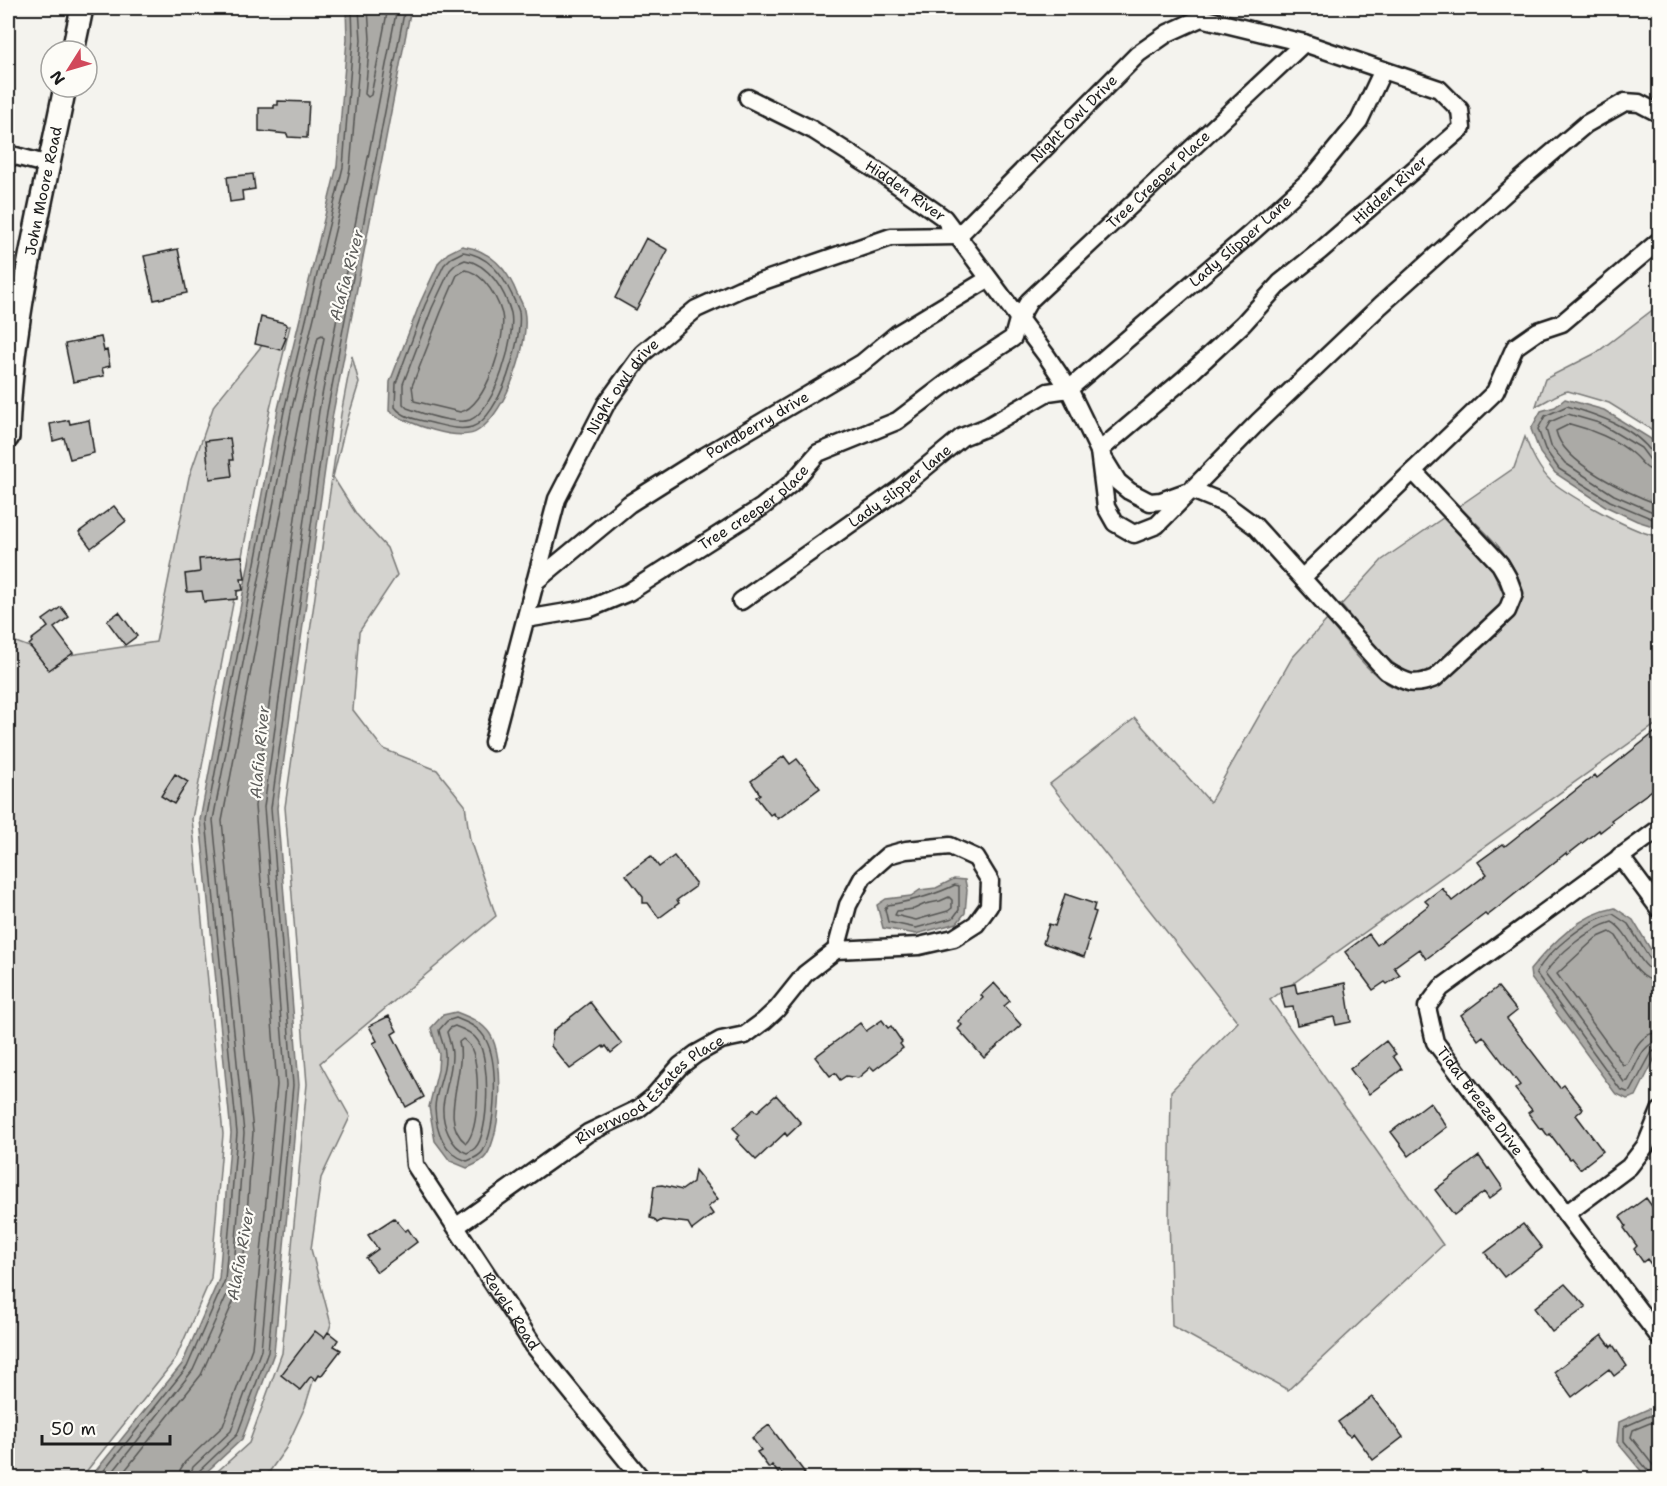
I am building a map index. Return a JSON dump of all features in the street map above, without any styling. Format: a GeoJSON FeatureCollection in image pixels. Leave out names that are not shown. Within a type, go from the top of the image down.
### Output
{"type":"FeatureCollection","features":[{"type":"Feature","properties":{"kind":"street"},"geometry":{"type":"LineString","coordinates":[[76,39],[82,8]]}},
{"type":"Feature","properties":{"kind":"street","name":"Hidden River"},"geometry":{"type":"LineString","coordinates":[[1099,451],[1185,378],[1243,324],[1280,283],[1462,128],[1460,111],[1439,88],[1304,43],[1201,18]]}},
{"type":"Feature","properties":{"kind":"street","name":"Night Owl Drive"},"geometry":{"type":"LineString","coordinates":[[957,236],[1138,54],[1168,33],[1201,18]]}},
{"type":"Feature","properties":{"kind":"street","name":"Tree Creeper Place"},"geometry":{"type":"LineString","coordinates":[[1018,320],[1029,301],[1304,43]]}},
{"type":"Feature","properties":{"kind":"street","name":"Lady Slipper Lane"},"geometry":{"type":"LineString","coordinates":[[1069,388],[1312,178],[1359,121],[1383,70]]}},
{"type":"Feature","properties":{"kind":"street","name":"Hidden River"},"geometry":{"type":"LineString","coordinates":[[748,98],[813,130],[882,174],[944,218],[1069,388],[1099,451],[1118,482],[1140,498],[1150,501],[1161,501],[1192,490]]}},
{"type":"Feature","properties":{"kind":"street","name":"John Moore Road"},"geometry":{"type":"LineString","coordinates":[[8,437],[9,392],[17,325],[63,99]]}},
{"type":"Feature","properties":{"kind":"street","name":"Hidden River"},"geometry":{"type":"LineString","coordinates":[[1099,451],[1106,507],[1115,523],[1134,534],[1157,525],[1258,422],[1389,298],[1586,124],[1625,102],[1639,103],[1659,114]]}},
{"type":"Feature","properties":{"kind":"street"},"geometry":{"type":"LineString","coordinates":[[8,154],[49,165]]}},
{"type":"Feature","properties":{"kind":"street","name":"Night owl drive"},"geometry":{"type":"LineString","coordinates":[[493,742],[557,499],[606,404],[643,353],[696,309],[740,289],[891,237],[957,236]]}},
{"type":"Feature","properties":{"kind":"street"},"geometry":{"type":"LineString","coordinates":[[1303,577],[1495,392],[1515,347],[1538,331],[1562,323],[1659,240]]}},
{"type":"Feature","properties":{"kind":"street","name":"Pondberry drive"},"geometry":{"type":"LineString","coordinates":[[535,582],[629,504],[862,363],[897,334],[988,279]]}},
{"type":"Feature","properties":{"kind":"street","name":"Tree creeper place"},"geometry":{"type":"LineString","coordinates":[[526,619],[591,608],[629,592],[762,507],[792,483],[818,453],[897,421],[964,370],[1013,338],[1018,320]]}},
{"type":"Feature","properties":{"kind":"street","name":"Lady slipper lane"},"geometry":{"type":"LineString","coordinates":[[741,601],[898,490],[962,437],[987,427],[1048,392],[1069,388]]}},
{"type":"Feature","properties":{"kind":"street"},"geometry":{"type":"LineString","coordinates":[[1192,490],[1224,503],[1255,526],[1386,671],[1403,681],[1420,684],[1435,678],[1507,611],[1514,594],[1500,564],[1413,471]]}},
{"type":"Feature","properties":{"kind":"street","name":"Tidal Breeze Drive"},"geometry":{"type":"LineString","coordinates":[[1659,828],[1441,988],[1427,1007],[1435,1042],[1659,1338]]}},
{"type":"Feature","properties":{"kind":"street"},"geometry":{"type":"LineString","coordinates":[[950,846],[976,858],[990,881],[989,906],[976,924],[954,938],[919,946],[836,950],[848,905],[863,877],[888,855],[906,850],[950,846]]}},
{"type":"Feature","properties":{"kind":"street"},"geometry":{"type":"LineString","coordinates":[[1620,856],[1659,910]]}},
{"type":"Feature","properties":{"kind":"street","name":"Riverwood Estates Place"},"geometry":{"type":"LineString","coordinates":[[457,1227],[588,1133],[638,1109],[652,1098],[680,1066],[696,1054],[721,1040],[745,1035],[764,1022],[805,974],[836,950]]}},
{"type":"Feature","properties":{"kind":"street"},"geometry":{"type":"LineString","coordinates":[[1566,1214],[1629,1167],[1646,1145],[1659,1111]]}},
{"type":"Feature","properties":{"kind":"street","name":"Revels Road"},"geometry":{"type":"LineString","coordinates":[[412,1128],[415,1165],[534,1347],[641,1479]]}},
{"type":"Feature","properties":{"kind":"shaded area"},"geometry":{"type":"Polygon","coordinates":[[[1659,305],[1659,437],[1656,432],[1609,403],[1568,391],[1536,406],[1545,379],[1596,353],[1659,305]]]}},
{"type":"Feature","properties":{"kind":"shaded area"},"geometry":{"type":"Polygon","coordinates":[[[290,326],[270,409],[192,819],[223,1134],[211,1278],[175,1360],[81,1478],[8,1478],[8,639],[56,657],[156,642],[189,477],[214,405],[276,328],[290,326]]]}},
{"type":"Feature","properties":{"kind":"shaded area"},"geometry":{"type":"Polygon","coordinates":[[[352,356],[359,383],[333,477],[357,515],[387,548],[397,575],[359,632],[353,710],[383,749],[437,770],[465,805],[470,840],[496,916],[320,1063],[350,1117],[321,1178],[311,1249],[331,1324],[305,1407],[286,1448],[265,1478],[210,1478],[249,1443],[282,1353],[307,1084],[285,807],[341,414],[352,356]]]}},
{"type":"Feature","properties":{"kind":"shaded area"},"geometry":{"type":"Polygon","coordinates":[[[1525,437],[1543,472],[1551,481],[1587,505],[1620,522],[1659,536],[1659,722],[1270,1000],[1443,1245],[1288,1390],[1172,1326],[1169,1216],[1171,1091],[1238,1022],[1050,784],[1135,718],[1210,802],[1292,658],[1327,620],[1369,669],[1389,685],[1414,692],[1429,690],[1444,682],[1502,629],[1515,615],[1521,602],[1522,589],[1518,577],[1505,554],[1459,506],[1514,468],[1525,437]]]}},
{"type":"Feature","properties":{"kind":"shaded area"},"geometry":{"type":"Polygon","coordinates":[[[1443,518],[1492,569],[1504,595],[1499,607],[1431,670],[1414,674],[1391,661],[1341,605],[1382,560],[1443,518]]]}},
{"type":"Feature","properties":{"kind":"water","name":"Alafia River"},"geometry":{"type":"Polygon","coordinates":[[[346,8],[411,8],[333,413],[277,808],[299,1085],[274,1353],[242,1439],[200,1478],[90,1478],[182,1364],[219,1279],[231,1133],[200,820],[278,409],[337,166],[347,39],[346,8]]]}},
{"type":"Feature","properties":{"kind":"water"},"geometry":{"type":"Polygon","coordinates":[[[462,246],[489,256],[503,268],[522,304],[525,324],[520,357],[507,393],[489,421],[479,430],[471,434],[460,435],[420,426],[389,411],[390,382],[420,303],[439,262],[448,253],[462,246]]]}},
{"type":"Feature","properties":{"kind":"water"},"geometry":{"type":"Polygon","coordinates":[[[1565,399],[1604,410],[1651,439],[1659,452],[1659,528],[1607,507],[1555,473],[1540,453],[1531,429],[1541,411],[1555,407],[1565,399]]]}},
{"type":"Feature","properties":{"kind":"water"},"geometry":{"type":"Polygon","coordinates":[[[954,879],[965,880],[967,890],[965,913],[957,923],[916,934],[883,928],[877,905],[886,899],[911,896],[920,890],[936,888],[954,879]]]}},
{"type":"Feature","properties":{"kind":"water"},"geometry":{"type":"Polygon","coordinates":[[[1615,908],[1633,920],[1657,960],[1659,971],[1658,1052],[1636,1096],[1627,1099],[1615,1093],[1531,978],[1530,970],[1568,931],[1590,916],[1615,908]]]}},
{"type":"Feature","properties":{"kind":"water"},"geometry":{"type":"Polygon","coordinates":[[[456,1012],[479,1023],[490,1034],[495,1045],[500,1077],[498,1113],[491,1145],[484,1158],[467,1168],[450,1161],[435,1141],[429,1107],[438,1070],[439,1054],[431,1028],[443,1015],[456,1012]]]}},
{"type":"Feature","properties":{"kind":"water"},"geometry":{"type":"Polygon","coordinates":[[[1648,1409],[1659,1410],[1659,1478],[1647,1478],[1617,1442],[1619,1422],[1648,1409]]]}},
{"type":"Feature","properties":{"kind":"building"},"geometry":{"type":"Polygon","coordinates":[[[278,101],[309,102],[307,138],[259,131],[259,108],[274,108],[274,105],[278,105],[278,101]]]}},
{"type":"Feature","properties":{"kind":"building"},"geometry":{"type":"Polygon","coordinates":[[[253,174],[255,189],[242,191],[243,200],[230,202],[227,177],[253,174]]]}},
{"type":"Feature","properties":{"kind":"building"},"geometry":{"type":"Polygon","coordinates":[[[646,238],[668,250],[636,310],[615,298],[646,238]]]}},
{"type":"Feature","properties":{"kind":"building"},"geometry":{"type":"Polygon","coordinates":[[[178,249],[187,293],[154,300],[144,256],[178,249]]]}},
{"type":"Feature","properties":{"kind":"building"},"geometry":{"type":"Polygon","coordinates":[[[261,317],[287,325],[284,337],[286,338],[281,350],[255,344],[261,317]]]}},
{"type":"Feature","properties":{"kind":"building"},"geometry":{"type":"Polygon","coordinates":[[[101,337],[104,351],[107,350],[110,366],[102,368],[104,376],[73,382],[65,344],[101,337]]]}},
{"type":"Feature","properties":{"kind":"building"},"geometry":{"type":"Polygon","coordinates":[[[69,420],[70,424],[89,420],[94,453],[70,459],[64,438],[53,441],[50,424],[69,420]]]}},
{"type":"Feature","properties":{"kind":"building"},"geometry":{"type":"Polygon","coordinates":[[[230,438],[233,460],[230,460],[232,476],[210,479],[205,441],[230,438]]]}},
{"type":"Feature","properties":{"kind":"building"},"geometry":{"type":"Polygon","coordinates":[[[114,506],[126,521],[91,548],[79,532],[114,506]]]}},
{"type":"Feature","properties":{"kind":"building"},"geometry":{"type":"Polygon","coordinates":[[[242,556],[245,579],[241,579],[243,590],[237,591],[237,599],[204,602],[202,591],[187,592],[185,574],[200,572],[199,559],[242,556]]]}},
{"type":"Feature","properties":{"kind":"building"},"geometry":{"type":"Polygon","coordinates":[[[61,607],[69,617],[54,628],[73,653],[49,670],[29,645],[31,640],[48,627],[43,620],[61,607]]]}},
{"type":"Feature","properties":{"kind":"building"},"geometry":{"type":"Polygon","coordinates":[[[119,612],[137,636],[125,645],[107,621],[119,612]]]}},
{"type":"Feature","properties":{"kind":"building"},"geometry":{"type":"Polygon","coordinates":[[[1659,729],[1659,785],[1611,820],[1613,822],[1600,832],[1599,830],[1567,855],[1566,853],[1487,916],[1485,914],[1426,959],[1419,949],[1394,967],[1400,975],[1373,990],[1345,952],[1369,934],[1377,945],[1429,905],[1425,901],[1442,888],[1452,901],[1487,874],[1478,862],[1503,844],[1505,846],[1595,775],[1597,778],[1659,729]]]}},
{"type":"Feature","properties":{"kind":"building"},"geometry":{"type":"Polygon","coordinates":[[[784,756],[790,764],[797,759],[820,788],[778,819],[773,813],[770,815],[756,797],[760,794],[751,781],[784,756]]]}},
{"type":"Feature","properties":{"kind":"building"},"geometry":{"type":"Polygon","coordinates":[[[175,774],[188,782],[174,804],[161,796],[175,774]]]}},
{"type":"Feature","properties":{"kind":"building"},"geometry":{"type":"Polygon","coordinates":[[[651,856],[659,867],[674,856],[696,884],[677,900],[679,903],[659,918],[648,903],[643,903],[643,897],[626,875],[651,856]]]}},
{"type":"Feature","properties":{"kind":"building"},"geometry":{"type":"Polygon","coordinates":[[[1065,894],[1095,904],[1093,911],[1096,912],[1084,957],[1043,943],[1049,924],[1055,926],[1065,894]]]}},
{"type":"Feature","properties":{"kind":"building"},"geometry":{"type":"Polygon","coordinates":[[[994,983],[1010,1001],[1004,1006],[1021,1025],[984,1058],[958,1029],[962,1025],[958,1021],[983,998],[981,995],[994,983]]]}},
{"type":"Feature","properties":{"kind":"building"},"geometry":{"type":"Polygon","coordinates":[[[1345,983],[1351,1022],[1336,1025],[1334,1017],[1297,1025],[1293,1007],[1285,1008],[1280,987],[1295,984],[1297,993],[1345,983]]]}},
{"type":"Feature","properties":{"kind":"building"},"geometry":{"type":"Polygon","coordinates":[[[1498,987],[1517,1011],[1507,1019],[1560,1088],[1564,1085],[1583,1109],[1576,1115],[1603,1151],[1580,1169],[1571,1158],[1569,1159],[1550,1134],[1548,1136],[1542,1128],[1540,1129],[1528,1113],[1532,1110],[1515,1089],[1520,1085],[1483,1036],[1478,1040],[1461,1015],[1498,987]]]}},
{"type":"Feature","properties":{"kind":"building"},"geometry":{"type":"Polygon","coordinates":[[[590,1002],[622,1044],[611,1053],[606,1046],[604,1048],[603,1046],[570,1069],[551,1046],[553,1031],[590,1002]]]}},
{"type":"Feature","properties":{"kind":"building"},"geometry":{"type":"Polygon","coordinates":[[[389,1016],[397,1031],[392,1034],[424,1097],[406,1107],[373,1043],[377,1041],[369,1026],[389,1016]]]}},
{"type":"Feature","properties":{"kind":"building"},"geometry":{"type":"Polygon","coordinates":[[[882,1020],[888,1028],[891,1026],[902,1042],[900,1044],[903,1048],[874,1070],[871,1067],[858,1078],[846,1076],[840,1080],[835,1073],[830,1076],[815,1057],[860,1023],[866,1031],[882,1020]]]}},
{"type":"Feature","properties":{"kind":"building"},"geometry":{"type":"Polygon","coordinates":[[[1386,1041],[1396,1054],[1393,1056],[1402,1069],[1369,1094],[1350,1069],[1386,1041]]]}},
{"type":"Feature","properties":{"kind":"building"},"geometry":{"type":"Polygon","coordinates":[[[776,1095],[801,1123],[787,1136],[785,1133],[756,1160],[736,1139],[740,1135],[733,1128],[754,1109],[757,1112],[776,1095]]]}},
{"type":"Feature","properties":{"kind":"building"},"geometry":{"type":"Polygon","coordinates":[[[1430,1102],[1447,1127],[1409,1156],[1391,1132],[1430,1102]]]}},
{"type":"Feature","properties":{"kind":"building"},"geometry":{"type":"Polygon","coordinates":[[[1479,1156],[1503,1188],[1489,1199],[1484,1192],[1454,1215],[1435,1190],[1479,1156]]]}},
{"type":"Feature","properties":{"kind":"building"},"geometry":{"type":"Polygon","coordinates":[[[695,1170],[718,1199],[708,1207],[713,1214],[692,1230],[688,1223],[662,1220],[657,1223],[650,1218],[654,1186],[662,1185],[682,1190],[693,1182],[695,1170]]]}},
{"type":"Feature","properties":{"kind":"building"},"geometry":{"type":"Polygon","coordinates":[[[1646,1198],[1659,1216],[1659,1275],[1647,1259],[1643,1262],[1634,1249],[1637,1246],[1624,1228],[1626,1226],[1620,1217],[1646,1198]]]}},
{"type":"Feature","properties":{"kind":"building"},"geometry":{"type":"Polygon","coordinates":[[[394,1218],[405,1231],[408,1229],[417,1242],[377,1272],[366,1258],[378,1249],[368,1235],[394,1218]]]}},
{"type":"Feature","properties":{"kind":"building"},"geometry":{"type":"Polygon","coordinates":[[[1523,1224],[1542,1248],[1504,1277],[1485,1253],[1523,1224]]]}},
{"type":"Feature","properties":{"kind":"building"},"geometry":{"type":"Polygon","coordinates":[[[1565,1284],[1586,1307],[1552,1332],[1534,1308],[1565,1284]]]}},
{"type":"Feature","properties":{"kind":"building"},"geometry":{"type":"Polygon","coordinates":[[[315,1331],[324,1338],[328,1332],[338,1340],[334,1346],[341,1350],[321,1376],[319,1375],[316,1380],[311,1376],[300,1390],[281,1375],[315,1331]]]}},
{"type":"Feature","properties":{"kind":"building"},"geometry":{"type":"Polygon","coordinates":[[[1602,1335],[1611,1347],[1613,1345],[1627,1366],[1614,1376],[1609,1369],[1572,1397],[1554,1372],[1602,1335]]]}},
{"type":"Feature","properties":{"kind":"building"},"geometry":{"type":"Polygon","coordinates":[[[1372,1397],[1403,1437],[1373,1460],[1353,1433],[1350,1436],[1338,1422],[1372,1397]]]}},
{"type":"Feature","properties":{"kind":"building"},"geometry":{"type":"Polygon","coordinates":[[[769,1425],[805,1473],[798,1479],[786,1479],[772,1465],[769,1468],[757,1452],[761,1450],[752,1438],[769,1425]]]}}]}
